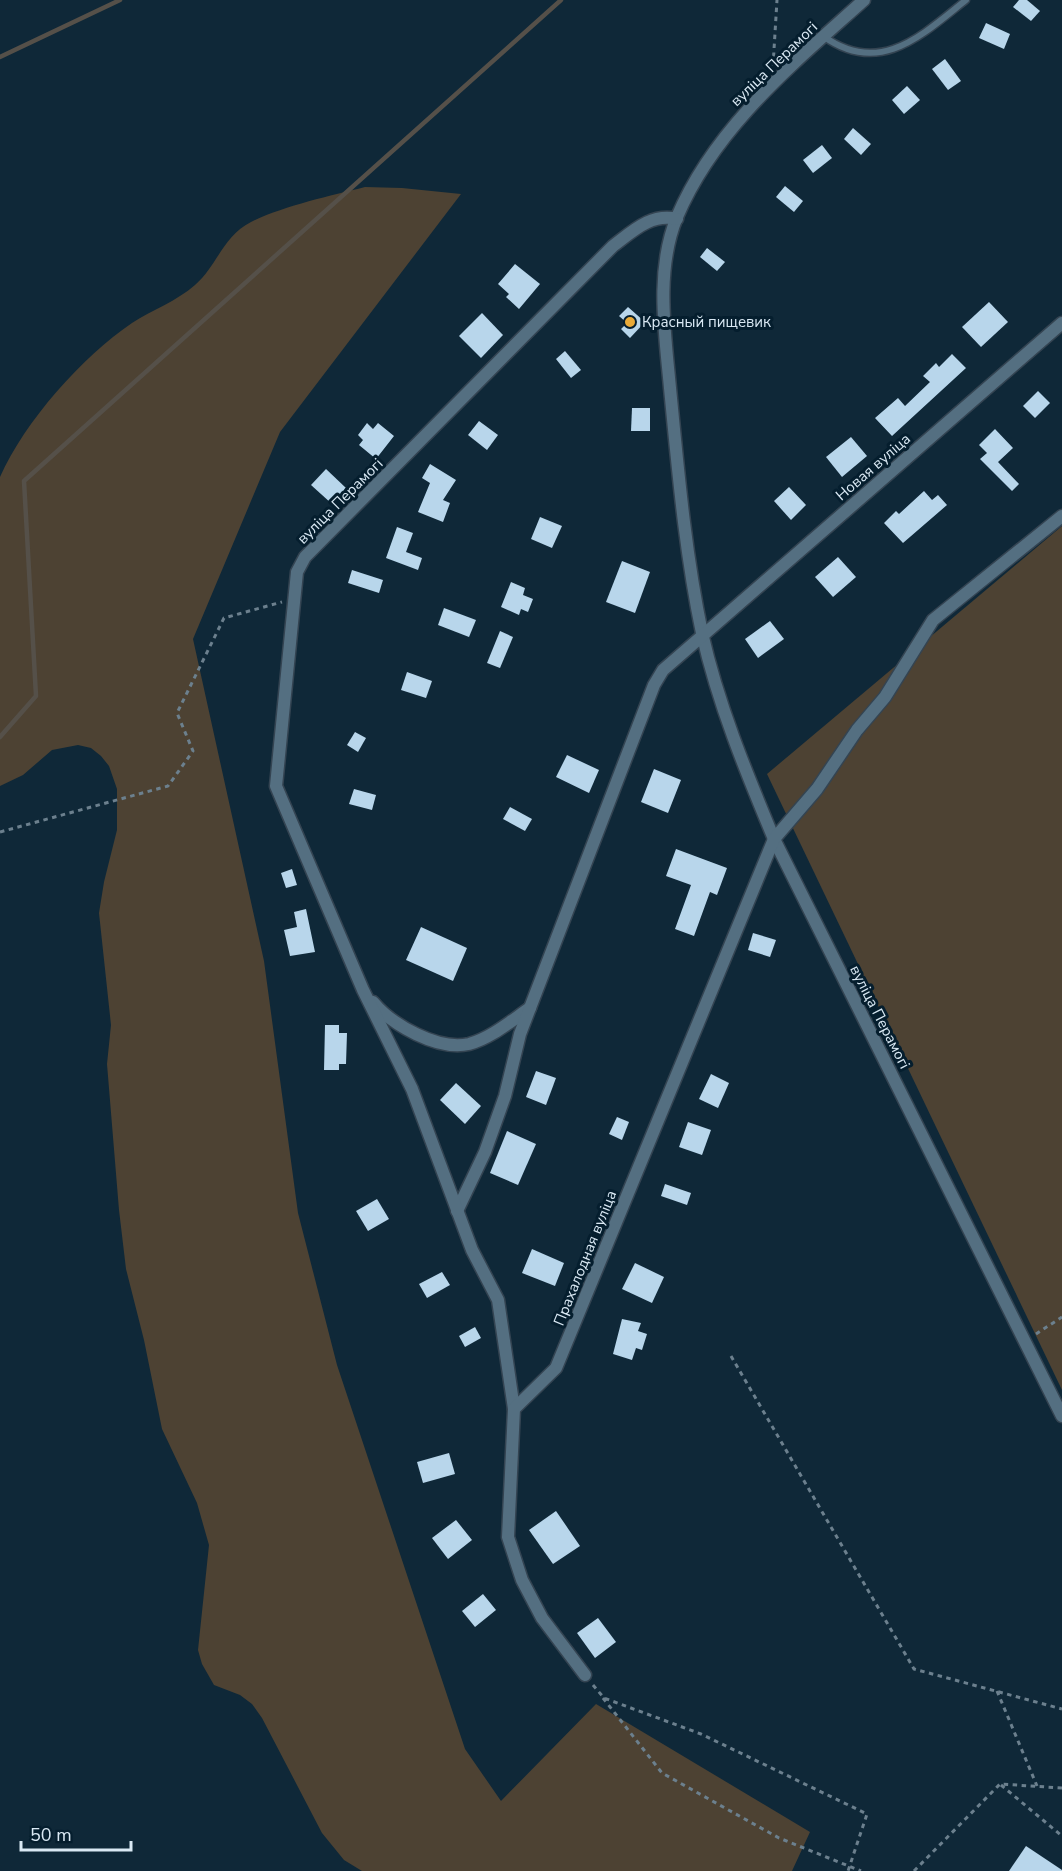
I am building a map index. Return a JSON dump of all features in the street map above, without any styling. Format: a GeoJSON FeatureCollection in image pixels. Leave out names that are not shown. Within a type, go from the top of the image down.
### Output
{"type":"FeatureCollection","features":[{"type":"Feature","properties":{"kind":"street","name":"вуліца Перамогі"},"geometry":{"type":"LineString","coordinates":[[864,0],[747,108],[708,161],[676,219],[664,276],[664,314],[681,513],[703,634],[734,742],[774,839],[1062,1416]]}},
{"type":"Feature","properties":{"kind":"street","name":"вуліца Перамогі"},"geometry":{"type":"LineString","coordinates":[[514,1409],[498,1300],[472,1250],[412,1089],[363,990],[276,786],[297,572],[305,557],[614,246],[640,226],[655,218],[665,216],[676,219]]}},
{"type":"Feature","properties":{"kind":"street","name":"Новая вуліца"},"geometry":{"type":"LineString","coordinates":[[703,634],[1062,323]]}},
{"type":"Feature","properties":{"kind":"street","name":"Прахалодная вуліца"},"geometry":{"type":"LineString","coordinates":[[514,1409],[556,1368],[774,839],[817,789],[856,730],[885,697],[933,620],[1062,516]]}},
{"type":"Feature","properties":{"kind":"street"},"geometry":{"type":"LineString","coordinates":[[457,1211],[485,1152],[505,1096],[520,1034],[654,685],[663,670],[703,634]]}},
{"type":"Feature","properties":{"kind":"street","name":"вуліца Перамогі"},"geometry":{"type":"LineString","coordinates":[[363,990],[396,1024],[418,1035],[448,1043],[468,1045],[488,1036],[530,1008]]}},
{"type":"Feature","properties":{"kind":"street"},"geometry":{"type":"LineString","coordinates":[[514,1409],[508,1537],[522,1580],[542,1618],[585,1675]]}},
{"type":"Feature","properties":{"kind":"lane"},"geometry":{"type":"LineString","coordinates":[[823,36],[846,50],[895,50],[914,41],[966,0]]}},
{"type":"Feature","properties":{"kind":"path"},"geometry":{"type":"LineString","coordinates":[[771,86],[778,20],[777,0]]}},
{"type":"Feature","properties":{"kind":"path"},"geometry":{"type":"LineString","coordinates":[[0,832],[168,786],[193,751],[177,713],[224,618],[294,599]]}},
{"type":"Feature","properties":{"kind":"path"},"geometry":{"type":"LineString","coordinates":[[1025,1342],[1062,1317]]}},
{"type":"Feature","properties":{"kind":"path"},"geometry":{"type":"LineString","coordinates":[[731,1356],[914,1669],[1062,1709]]}},
{"type":"Feature","properties":{"kind":"path"},"geometry":{"type":"LineString","coordinates":[[585,1675],[604,1698],[700,1734],[867,1814],[849,1869]]}},
{"type":"Feature","properties":{"kind":"path"},"geometry":{"type":"LineString","coordinates":[[585,1675],[662,1773],[779,1838],[849,1869],[861,1871]]}},
{"type":"Feature","properties":{"kind":"path"},"geometry":{"type":"LineString","coordinates":[[997,1691],[1037,1786]]}},
{"type":"Feature","properties":{"kind":"path"},"geometry":{"type":"LineString","coordinates":[[1000,1784],[1062,1836]]}},
{"type":"Feature","properties":{"kind":"path"},"geometry":{"type":"LineString","coordinates":[[914,1871],[1000,1784],[1062,1788]]}},
{"type":"Feature","properties":{"kind":"shaded area"},"geometry":{"type":"Polygon","coordinates":[[[365,187],[461,194],[280,432],[193,639],[264,961],[298,1213],[337,1365],[465,1749],[501,1801],[596,1704],[810,1832],[792,1871],[362,1871],[344,1860],[322,1833],[262,1718],[252,1704],[240,1695],[214,1685],[202,1664],[198,1650],[209,1545],[197,1503],[162,1429],[144,1340],[126,1269],[119,1210],[107,1064],[111,1025],[99,913],[117,830],[117,789],[109,766],[101,756],[91,748],[78,745],[52,750],[23,775],[0,786],[0,477],[24,434],[75,372],[132,323],[195,285],[241,228],[277,211],[365,187]]]}},
{"type":"Feature","properties":{"kind":"shaded area"},"geometry":{"type":"Polygon","coordinates":[[[1062,526],[1062,1390],[767,774],[1062,526]]]}},
{"type":"Feature","properties":{"kind":"building"},"geometry":{"type":"Polygon","coordinates":[[[1019,0],[1027,0],[1040,11],[1031,21],[1013,7],[1019,0]]]}},
{"type":"Feature","properties":{"kind":"building"},"geometry":{"type":"Polygon","coordinates":[[[986,23],[1010,34],[1004,49],[979,38],[986,23]]]}},
{"type":"Feature","properties":{"kind":"building"},"geometry":{"type":"Polygon","coordinates":[[[945,59],[961,81],[948,90],[932,69],[945,59]]]}},
{"type":"Feature","properties":{"kind":"building"},"geometry":{"type":"Polygon","coordinates":[[[907,86],[920,100],[904,114],[892,100],[907,86]]]}},
{"type":"Feature","properties":{"kind":"building"},"geometry":{"type":"Polygon","coordinates":[[[853,128],[871,144],[861,155],[844,139],[853,128]]]}},
{"type":"Feature","properties":{"kind":"building"},"geometry":{"type":"Polygon","coordinates":[[[822,145],[832,158],[813,173],[803,160],[822,145]]]}},
{"type":"Feature","properties":{"kind":"building"},"geometry":{"type":"Polygon","coordinates":[[[785,186],[803,201],[794,212],[776,197],[785,186]]]}},
{"type":"Feature","properties":{"kind":"building"},"geometry":{"type":"Polygon","coordinates":[[[707,248],[725,262],[717,271],[700,257],[707,248]]]}},
{"type":"Feature","properties":{"kind":"building"},"geometry":{"type":"Polygon","coordinates":[[[515,264],[540,284],[519,309],[506,297],[509,294],[498,284],[515,264]]]}},
{"type":"Feature","properties":{"kind":"building"},"geometry":{"type":"Polygon","coordinates":[[[989,302],[1008,322],[981,347],[962,327],[989,302]]]}},
{"type":"Feature","properties":{"kind":"building"},"geometry":{"type":"Polygon","coordinates":[[[628,307],[645,322],[630,338],[621,329],[627,323],[619,316],[628,307]]]}},
{"type":"Feature","properties":{"kind":"building"},"geometry":{"type":"Polygon","coordinates":[[[482,313],[503,335],[481,358],[459,336],[482,313]]]}},
{"type":"Feature","properties":{"kind":"building"},"geometry":{"type":"Polygon","coordinates":[[[565,351],[581,370],[571,378],[556,359],[565,351]]]}},
{"type":"Feature","properties":{"kind":"building"},"geometry":{"type":"Polygon","coordinates":[[[952,354],[966,368],[892,436],[875,418],[898,398],[905,406],[930,382],[923,376],[936,363],[939,367],[952,354]]]}},
{"type":"Feature","properties":{"kind":"building"},"geometry":{"type":"Polygon","coordinates":[[[1038,391],[1050,403],[1035,418],[1023,406],[1038,391]]]}},
{"type":"Feature","properties":{"kind":"building"},"geometry":{"type":"Polygon","coordinates":[[[632,408],[650,408],[650,431],[631,431],[632,408]]]}},
{"type":"Feature","properties":{"kind":"building"},"geometry":{"type":"Polygon","coordinates":[[[479,421],[498,435],[487,450],[468,435],[479,421]]]}},
{"type":"Feature","properties":{"kind":"building"},"geometry":{"type":"Polygon","coordinates":[[[367,423],[373,429],[378,423],[394,436],[376,459],[359,445],[363,440],[358,435],[367,423]]]}},
{"type":"Feature","properties":{"kind":"building"},"geometry":{"type":"Polygon","coordinates":[[[995,429],[1013,448],[998,462],[1019,484],[1012,491],[980,459],[987,453],[979,445],[995,429]]]}},
{"type":"Feature","properties":{"kind":"building"},"geometry":{"type":"Polygon","coordinates":[[[851,437],[867,456],[842,477],[826,457],[851,437]]]}},
{"type":"Feature","properties":{"kind":"building"},"geometry":{"type":"Polygon","coordinates":[[[430,464],[456,480],[443,500],[450,503],[443,522],[418,512],[430,483],[422,478],[430,464]]]}},
{"type":"Feature","properties":{"kind":"building"},"geometry":{"type":"Polygon","coordinates":[[[326,469],[346,488],[332,504],[311,485],[326,469]]]}},
{"type":"Feature","properties":{"kind":"building"},"geometry":{"type":"Polygon","coordinates":[[[789,487],[806,505],[791,520],[774,501],[789,487]]]}},
{"type":"Feature","properties":{"kind":"building"},"geometry":{"type":"Polygon","coordinates":[[[924,491],[932,500],[938,495],[947,505],[903,543],[884,523],[896,511],[899,514],[924,491]]]}},
{"type":"Feature","properties":{"kind":"building"},"geometry":{"type":"Polygon","coordinates":[[[540,517],[562,526],[552,548],[531,539],[540,517]]]}},
{"type":"Feature","properties":{"kind":"building"},"geometry":{"type":"Polygon","coordinates":[[[397,527],[413,533],[406,552],[422,558],[418,570],[386,558],[397,527]]]}},
{"type":"Feature","properties":{"kind":"building"},"geometry":{"type":"Polygon","coordinates":[[[838,557],[856,577],[833,597],[815,577],[838,557]]]}},
{"type":"Feature","properties":{"kind":"building"},"geometry":{"type":"Polygon","coordinates":[[[622,561],[650,572],[635,613],[606,602],[622,561]]]}},
{"type":"Feature","properties":{"kind":"building"},"geometry":{"type":"Polygon","coordinates":[[[352,570],[383,580],[379,593],[348,583],[352,570]]]}},
{"type":"Feature","properties":{"kind":"building"},"geometry":{"type":"Polygon","coordinates":[[[511,582],[525,588],[523,595],[533,599],[528,612],[521,609],[519,615],[501,607],[511,582]]]}},
{"type":"Feature","properties":{"kind":"building"},"geometry":{"type":"Polygon","coordinates":[[[444,608],[476,620],[469,637],[438,625],[444,608]]]}},
{"type":"Feature","properties":{"kind":"building"},"geometry":{"type":"Polygon","coordinates":[[[770,621],[784,639],[758,658],[745,639],[770,621]]]}},
{"type":"Feature","properties":{"kind":"building"},"geometry":{"type":"Polygon","coordinates":[[[500,631],[513,637],[500,668],[487,663],[500,631]]]}},
{"type":"Feature","properties":{"kind":"building"},"geometry":{"type":"Polygon","coordinates":[[[407,672],[432,681],[426,698],[401,690],[407,672]]]}},
{"type":"Feature","properties":{"kind":"building"},"geometry":{"type":"Polygon","coordinates":[[[355,732],[366,738],[358,752],[347,745],[355,732]]]}},
{"type":"Feature","properties":{"kind":"building"},"geometry":{"type":"Polygon","coordinates":[[[567,755],[599,770],[589,793],[556,777],[567,755]]]}},
{"type":"Feature","properties":{"kind":"building"},"geometry":{"type":"Polygon","coordinates":[[[654,769],[681,780],[668,813],[641,802],[654,769]]]}},
{"type":"Feature","properties":{"kind":"building"},"geometry":{"type":"Polygon","coordinates":[[[354,789],[376,795],[372,810],[349,804],[354,789]]]}},
{"type":"Feature","properties":{"kind":"building"},"geometry":{"type":"Polygon","coordinates":[[[510,807],[532,819],[525,831],[503,819],[510,807]]]}},
{"type":"Feature","properties":{"kind":"building"},"geometry":{"type":"Polygon","coordinates":[[[676,849],[727,868],[717,895],[710,892],[694,936],[675,929],[691,885],[666,876],[676,849]]]}},
{"type":"Feature","properties":{"kind":"building"},"geometry":{"type":"Polygon","coordinates":[[[292,869],[297,885],[286,888],[281,873],[292,869]]]}},
{"type":"Feature","properties":{"kind":"building"},"geometry":{"type":"Polygon","coordinates":[[[306,909],[315,952],[290,956],[284,930],[297,927],[294,912],[306,909]]]}},
{"type":"Feature","properties":{"kind":"building"},"geometry":{"type":"Polygon","coordinates":[[[421,927],[467,948],[453,981],[406,960],[421,927]]]}},
{"type":"Feature","properties":{"kind":"building"},"geometry":{"type":"Polygon","coordinates":[[[753,933],[776,940],[770,957],[748,950],[753,933]]]}},
{"type":"Feature","properties":{"kind":"building"},"geometry":{"type":"Polygon","coordinates":[[[325,1025],[339,1025],[339,1033],[347,1033],[346,1064],[339,1064],[339,1070],[324,1070],[325,1025]]]}},
{"type":"Feature","properties":{"kind":"building"},"geometry":{"type":"Polygon","coordinates":[[[536,1071],[556,1078],[546,1105],[526,1097],[536,1071]]]}},
{"type":"Feature","properties":{"kind":"building"},"geometry":{"type":"Polygon","coordinates":[[[711,1074],[729,1083],[718,1108],[699,1099],[711,1074]]]}},
{"type":"Feature","properties":{"kind":"building"},"geometry":{"type":"Polygon","coordinates":[[[456,1083],[481,1106],[465,1124],[440,1100],[456,1083]]]}},
{"type":"Feature","properties":{"kind":"building"},"geometry":{"type":"Polygon","coordinates":[[[617,1117],[629,1122],[622,1140],[609,1134],[617,1117]]]}},
{"type":"Feature","properties":{"kind":"building"},"geometry":{"type":"Polygon","coordinates":[[[688,1122],[711,1130],[702,1155],[679,1147],[688,1122]]]}},
{"type":"Feature","properties":{"kind":"building"},"geometry":{"type":"Polygon","coordinates":[[[507,1131],[536,1144],[518,1185],[490,1173],[507,1131]]]}},
{"type":"Feature","properties":{"kind":"building"},"geometry":{"type":"Polygon","coordinates":[[[665,1184],[691,1193],[687,1205],[661,1196],[665,1184]]]}},
{"type":"Feature","properties":{"kind":"building"},"geometry":{"type":"Polygon","coordinates":[[[377,1199],[389,1219],[368,1231],[356,1211],[377,1199]]]}},
{"type":"Feature","properties":{"kind":"building"},"geometry":{"type":"Polygon","coordinates":[[[532,1249],[564,1263],[555,1286],[522,1273],[532,1249]]]}},
{"type":"Feature","properties":{"kind":"building"},"geometry":{"type":"Polygon","coordinates":[[[635,1263],[664,1277],[652,1303],[622,1289],[635,1263]]]}},
{"type":"Feature","properties":{"kind":"building"},"geometry":{"type":"Polygon","coordinates":[[[442,1272],[450,1285],[427,1298],[419,1284],[442,1272]]]}},
{"type":"Feature","properties":{"kind":"building"},"geometry":{"type":"Polygon","coordinates":[[[622,1319],[641,1323],[638,1331],[647,1334],[642,1350],[636,1348],[632,1360],[613,1354],[622,1319]]]}},
{"type":"Feature","properties":{"kind":"building"},"geometry":{"type":"Polygon","coordinates":[[[475,1327],[481,1338],[465,1347],[459,1336],[475,1327]]]}},
{"type":"Feature","properties":{"kind":"building"},"geometry":{"type":"Polygon","coordinates":[[[449,1453],[455,1474],[423,1483],[417,1462],[449,1453]]]}},
{"type":"Feature","properties":{"kind":"building"},"geometry":{"type":"Polygon","coordinates":[[[556,1511],[580,1546],[553,1564],[529,1530],[556,1511]]]}},
{"type":"Feature","properties":{"kind":"building"},"geometry":{"type":"Polygon","coordinates":[[[456,1520],[472,1540],[448,1559],[432,1538],[456,1520]]]}},
{"type":"Feature","properties":{"kind":"building"},"geometry":{"type":"Polygon","coordinates":[[[483,1594],[496,1610],[475,1627],[462,1611],[483,1594]]]}},
{"type":"Feature","properties":{"kind":"building"},"geometry":{"type":"Polygon","coordinates":[[[598,1618],[616,1642],[595,1658],[577,1633],[598,1618]]]}},
{"type":"Feature","properties":{"kind":"building"},"geometry":{"type":"Polygon","coordinates":[[[1026,1846],[1062,1870],[1062,1871],[1009,1871],[1026,1846]]]}},
{"type":"Feature","properties":{"kind":"waterway"},"geometry":{"type":"LineString","coordinates":[[0,57],[120,0]]}},
{"type":"Feature","properties":{"kind":"waterway"},"geometry":{"type":"LineString","coordinates":[[0,737],[36,696],[24,481],[561,0]]}},
{"type":"Feature","properties":{"kind":"place","name":"Красный пищевик"},"geometry":{"type":"Point","coordinates":[630,322]}}]}
